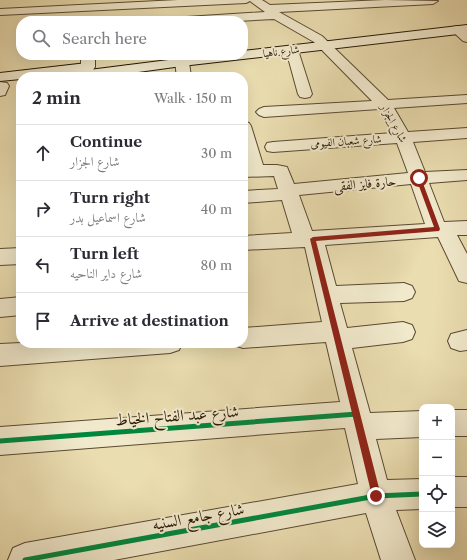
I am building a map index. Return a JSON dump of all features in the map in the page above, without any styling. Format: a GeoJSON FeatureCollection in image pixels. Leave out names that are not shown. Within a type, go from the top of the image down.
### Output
{"type":"FeatureCollection","features":[{"type":"Feature","properties":{"kind":"street"},"geometry":{"type":"LineString","coordinates":[[0,12],[246,0]]}},
{"type":"Feature","properties":{"kind":"street","name":"شارع الجزار"},"geometry":{"type":"LineString","coordinates":[[254,0],[271,12],[322,42],[384,104],[403,137],[441,229],[467,275]]}},
{"type":"Feature","properties":{"kind":"street"},"geometry":{"type":"LineString","coordinates":[[233,16],[432,1]]}},
{"type":"Feature","properties":{"kind":"street"},"geometry":{"type":"LineString","coordinates":[[107,7],[108,16]]}},
{"type":"Feature","properties":{"kind":"street","name":"شارع ناهيا"},"geometry":{"type":"LineString","coordinates":[[248,48],[465,30]]}},
{"type":"Feature","properties":{"kind":"street","name":"شارع ناهيا"},"geometry":{"type":"LineString","coordinates":[[248,54],[292,50],[322,42]]}},
{"type":"Feature","properties":{"kind":"street"},"geometry":{"type":"LineString","coordinates":[[292,50],[305,94]]}},
{"type":"Feature","properties":{"kind":"street","name":"شارع ناهيا"},"geometry":{"type":"LineString","coordinates":[[110,72],[127,66],[175,60]]}},
{"type":"Feature","properties":{"kind":"street"},"geometry":{"type":"LineString","coordinates":[[183,60],[184,72]]}},
{"type":"Feature","properties":{"kind":"street","name":"شارع ناهيا"},"geometry":{"type":"LineString","coordinates":[[48,72],[88,61],[127,66]]}},
{"type":"Feature","properties":{"kind":"street","name":"شارع ناهيا"},"geometry":{"type":"LineString","coordinates":[[1,85],[16,81]]}},
{"type":"Feature","properties":{"kind":"street","name":"شارع ناهيا"},"geometry":{"type":"LineString","coordinates":[[1,85],[16,84]]}},
{"type":"Feature","properties":{"kind":"street"},"geometry":{"type":"LineString","coordinates":[[264,112],[467,99]]}},
{"type":"Feature","properties":{"kind":"street","name":"شارع شعبان الفيومى"},"geometry":{"type":"LineString","coordinates":[[273,146],[467,133]]}},
{"type":"Feature","properties":{"kind":"street"},"geometry":{"type":"LineString","coordinates":[[248,159],[250,172],[280,171],[309,239],[327,295],[376,496],[398,560]]}},
{"type":"Feature","properties":{"kind":"street","name":"حارة فايز الفقى"},"geometry":{"type":"LineString","coordinates":[[248,196],[419,178],[467,175]]}},
{"type":"Feature","properties":{"kind":"street"},"geometry":{"type":"LineString","coordinates":[[248,244],[467,228]]}},
{"type":"Feature","properties":{"kind":"street"},"geometry":{"type":"LineString","coordinates":[[0,257],[16,256]]}},
{"type":"Feature","properties":{"kind":"street"},"geometry":{"type":"LineString","coordinates":[[327,295],[404,292]]}},
{"type":"Feature","properties":{"kind":"street"},"geometry":{"type":"LineString","coordinates":[[0,308],[16,306]]}},
{"type":"Feature","properties":{"kind":"street"},"geometry":{"type":"LineString","coordinates":[[248,338],[403,332]]}},
{"type":"Feature","properties":{"kind":"street"},"geometry":{"type":"LineString","coordinates":[[0,355],[99,348]]}},
{"type":"Feature","properties":{"kind":"street","name":"شارع عبد الفتاح الخياط"},"geometry":{"type":"LineString","coordinates":[[0,441],[358,420],[419,424]]}},
{"type":"Feature","properties":{"kind":"street"},"geometry":{"type":"LineString","coordinates":[[455,423],[467,422]]}},
{"type":"Feature","properties":{"kind":"street"},"geometry":{"type":"LineString","coordinates":[[455,492],[467,492]]}},
{"type":"Feature","properties":{"kind":"street","name":"شارع جامع السنيه"},"geometry":{"type":"LineString","coordinates":[[24,560],[376,496],[419,494]]}},
{"type":"Feature","properties":{"kind":"cycle path"},"geometry":{"type":"LineString","coordinates":[[0,441],[357,414]]}},
{"type":"Feature","properties":{"kind":"cycle path"},"geometry":{"type":"LineString","coordinates":[[25,560],[376,496],[419,494]]}},
{"type":"Feature","properties":{"kind":"route"},"geometry":{"type":"LineString","coordinates":[[376,496],[313,239],[437,229],[419,178]]}}]}
